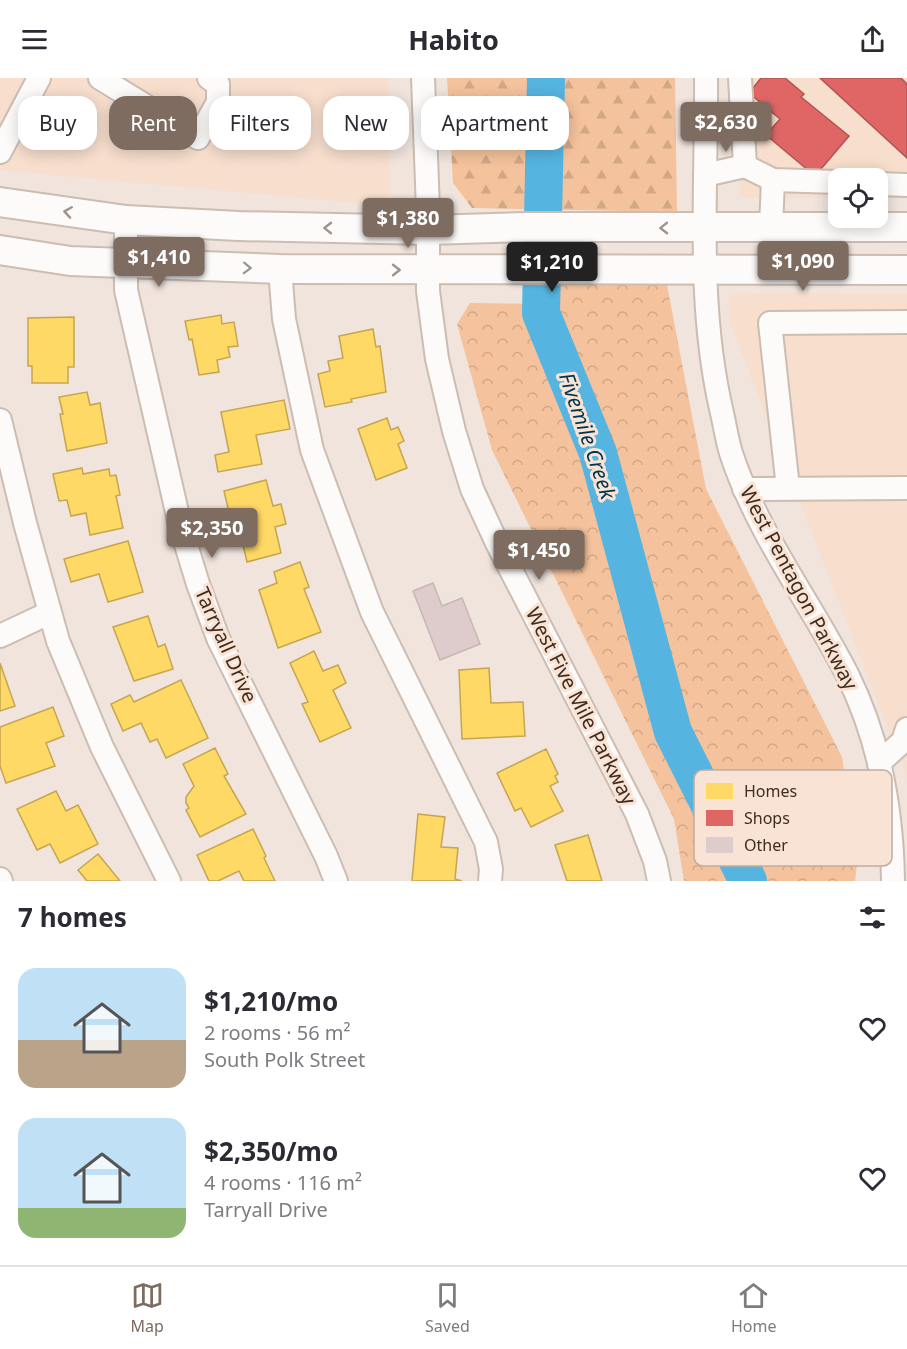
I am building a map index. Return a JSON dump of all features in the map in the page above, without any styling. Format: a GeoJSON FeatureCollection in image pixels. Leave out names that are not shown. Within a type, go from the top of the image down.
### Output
{"type":"FeatureCollection","features":[{"type":"Feature","properties":{"kind":"main road"},"geometry":{"type":"LineString","coordinates":[[0,202],[126,220],[238,226],[428,230],[705,228],[828,224]]}},
{"type":"Feature","properties":{"kind":"main road"},"geometry":{"type":"LineString","coordinates":[[888,224],[907,227]]}},
{"type":"Feature","properties":{"kind":"main road"},"geometry":{"type":"LineString","coordinates":[[0,250],[70,261],[280,269],[907,270]]}},
{"type":"Feature","properties":{"kind":"main road"},"geometry":{"type":"LineString","coordinates":[[0,270],[70,261]]}},
{"type":"Feature","properties":{"kind":"street"},"geometry":{"type":"LineString","coordinates":[[0,152],[39,78]]}},
{"type":"Feature","properties":{"kind":"street"},"geometry":{"type":"LineString","coordinates":[[100,78],[198,138],[218,102],[218,84],[209,78]]}},
{"type":"Feature","properties":{"kind":"street","name":"West Five Mile Parkway"},"geometry":{"type":"LineString","coordinates":[[423,78],[428,291],[437,359],[454,431],[472,489],[497,543],[637,813],[655,861],[659,881]]}},
{"type":"Feature","properties":{"kind":"street"},"geometry":{"type":"LineString","coordinates":[[706,80],[740,82],[745,166]]}},
{"type":"Feature","properties":{"kind":"street","name":"West Pentagon Parkway"},"geometry":{"type":"LineString","coordinates":[[706,80],[706,304],[714,378],[730,451],[744,489],[774,548],[847,674],[865,715],[880,770]]}},
{"type":"Feature","properties":{"kind":"street"},"geometry":{"type":"LineString","coordinates":[[705,176],[745,166],[773,180],[828,182]]}},
{"type":"Feature","properties":{"kind":"street"},"geometry":{"type":"LineString","coordinates":[[771,227],[773,180]]}},
{"type":"Feature","properties":{"kind":"street"},"geometry":{"type":"LineString","coordinates":[[888,184],[907,185]]}},
{"type":"Feature","properties":{"kind":"street","name":"Tarryall Drive"},"geometry":{"type":"LineString","coordinates":[[126,220],[126,290],[180,525],[198,584],[218,638],[326,856],[336,881]]}},
{"type":"Feature","properties":{"kind":"street"},"geometry":{"type":"LineString","coordinates":[[280,269],[284,319],[312,450],[372,612],[486,842],[491,869],[490,881]]}},
{"type":"Feature","properties":{"kind":"street"},"geometry":{"type":"LineString","coordinates":[[788,488],[770,323],[907,322]]}},
{"type":"Feature","properties":{"kind":"street"},"geometry":{"type":"LineString","coordinates":[[0,420],[58,641],[102,747],[169,881]]}},
{"type":"Feature","properties":{"kind":"street"},"geometry":{"type":"LineString","coordinates":[[744,489],[907,488]]}},
{"type":"Feature","properties":{"kind":"street"},"geometry":{"type":"LineString","coordinates":[[0,636],[49,613]]}},
{"type":"Feature","properties":{"kind":"street"},"geometry":{"type":"LineString","coordinates":[[879,763],[903,741],[907,729]]}},
{"type":"Feature","properties":{"kind":"street","name":"West Pentagon Parkway"},"geometry":{"type":"LineString","coordinates":[[892,850],[893,881]]}},
{"type":"Feature","properties":{"kind":"shaded area"},"geometry":{"type":"Polygon","coordinates":[[[0,78],[388,78],[388,96],[323,96],[323,150],[389,150],[390,194],[381,205],[0,170],[0,78]]]}},
{"type":"Feature","properties":{"kind":"shaded area"},"geometry":{"type":"Polygon","coordinates":[[[737,78],[907,78],[907,198],[888,198],[888,168],[828,168],[828,198],[740,198],[737,78]]]}},
{"type":"Feature","properties":{"kind":"shaded area"},"geometry":{"type":"Polygon","coordinates":[[[729,293],[907,294],[907,777],[729,320],[729,293]]]}},
{"type":"Feature","properties":{"kind":"green space"},"geometry":{"type":"Polygon","coordinates":[[[447,78],[675,78],[677,212],[472,208],[453,183],[451,150],[569,150],[569,96],[448,96],[447,78]]]}},
{"type":"Feature","properties":{"kind":"green space"},"geometry":{"type":"Polygon","coordinates":[[[550,284],[667,285],[706,489],[842,757],[844,770],[694,770],[694,866],[857,866],[855,881],[684,881],[674,819],[492,450],[457,324],[470,303],[558,304],[550,284]]]}},
{"type":"Feature","properties":{"kind":"building: Homes"},"geometry":{"type":"Polygon","coordinates":[[[221,315],[222,324],[234,322],[238,346],[228,347],[230,357],[217,360],[219,372],[199,375],[192,339],[189,340],[185,321],[221,315]]]}},
{"type":"Feature","properties":{"kind":"building: Homes"},"geometry":{"type":"Polygon","coordinates":[[[74,317],[74,367],[68,367],[68,383],[32,383],[32,366],[28,366],[28,318],[74,317]]]}},
{"type":"Feature","properties":{"kind":"building: Homes"},"geometry":{"type":"Polygon","coordinates":[[[373,329],[376,347],[380,346],[386,392],[325,407],[318,374],[330,371],[328,361],[343,358],[339,336],[373,329]]]}},
{"type":"Feature","properties":{"kind":"building: Homes"},"geometry":{"type":"Polygon","coordinates":[[[87,392],[90,405],[100,403],[107,443],[67,451],[59,397],[87,392]]]}},
{"type":"Feature","properties":{"kind":"building: Homes"},"geometry":{"type":"Polygon","coordinates":[[[284,400],[290,429],[256,435],[262,464],[218,472],[215,455],[229,452],[221,412],[284,400]]]}},
{"type":"Feature","properties":{"kind":"building: Homes"},"geometry":{"type":"Polygon","coordinates":[[[387,418],[391,430],[398,427],[404,441],[398,444],[407,468],[376,480],[358,429],[387,418]]]}},
{"type":"Feature","properties":{"kind":"building: Homes"},"geometry":{"type":"Polygon","coordinates":[[[82,468],[83,474],[109,469],[110,476],[116,475],[120,495],[116,496],[123,528],[90,535],[86,513],[71,516],[67,500],[59,501],[53,474],[82,468]]]}},
{"type":"Feature","properties":{"kind":"building: Homes"},"geometry":{"type":"Polygon","coordinates":[[[266,480],[273,506],[281,504],[286,524],[275,527],[281,553],[247,562],[238,523],[232,525],[224,491],[266,480]]]}},
{"type":"Feature","properties":{"kind":"building: Homes"},"geometry":{"type":"Polygon","coordinates":[[[128,541],[143,592],[108,602],[99,574],[71,582],[64,559],[128,541]]]}},
{"type":"Feature","properties":{"kind":"building: Homes"},"geometry":{"type":"Polygon","coordinates":[[[300,562],[309,587],[304,589],[321,632],[278,648],[259,590],[277,583],[274,572],[300,562]]]}},
{"type":"Feature","properties":{"kind":"building: Homes"},"geometry":{"type":"Polygon","coordinates":[[[148,616],[158,647],[165,644],[173,669],[134,681],[113,627],[148,616]]]}},
{"type":"Feature","properties":{"kind":"building: Homes"},"geometry":{"type":"Polygon","coordinates":[[[314,651],[323,671],[338,665],[346,683],[333,690],[351,728],[320,742],[302,704],[308,702],[290,663],[314,651]]]}},
{"type":"Feature","properties":{"kind":"building: Homes"},"geometry":{"type":"Polygon","coordinates":[[[0,663],[15,706],[0,711],[0,663]]]}},
{"type":"Feature","properties":{"kind":"building: Homes"},"geometry":{"type":"Polygon","coordinates":[[[489,668],[491,703],[523,702],[525,736],[462,739],[459,670],[489,668]]]}},
{"type":"Feature","properties":{"kind":"building: Homes"},"geometry":{"type":"Polygon","coordinates":[[[181,680],[208,738],[166,758],[157,739],[150,742],[141,723],[123,731],[111,704],[130,695],[134,702],[181,680]]]}},
{"type":"Feature","properties":{"kind":"building: Homes"},"geometry":{"type":"Polygon","coordinates":[[[53,707],[64,736],[46,743],[55,766],[6,783],[0,766],[0,727],[53,707]]]}},
{"type":"Feature","properties":{"kind":"building: Homes"},"geometry":{"type":"Polygon","coordinates":[[[215,748],[228,774],[224,776],[246,814],[200,837],[186,810],[189,808],[186,797],[194,786],[183,764],[215,748]]]}},
{"type":"Feature","properties":{"kind":"building: Homes"},"geometry":{"type":"Polygon","coordinates":[[[546,749],[558,774],[555,776],[558,782],[550,786],[563,811],[531,827],[521,808],[515,811],[497,773],[546,749]]]}},
{"type":"Feature","properties":{"kind":"building: Homes"},"geometry":{"type":"Polygon","coordinates":[[[56,791],[66,811],[78,805],[98,844],[60,863],[50,844],[37,850],[17,809],[56,791]]]}},
{"type":"Feature","properties":{"kind":"building: Homes"},"geometry":{"type":"Polygon","coordinates":[[[418,814],[445,817],[441,847],[458,848],[455,879],[462,881],[412,881],[418,814]]]}},
{"type":"Feature","properties":{"kind":"building: Homes"},"geometry":{"type":"Polygon","coordinates":[[[253,829],[275,881],[244,881],[239,871],[218,881],[209,881],[197,855],[253,829]]]}},
{"type":"Feature","properties":{"kind":"building: Homes"},"geometry":{"type":"Polygon","coordinates":[[[588,835],[602,881],[567,881],[555,845],[588,835]]]}},
{"type":"Feature","properties":{"kind":"building: Homes"},"geometry":{"type":"Polygon","coordinates":[[[98,854],[120,881],[87,881],[78,870],[98,854]]]}},
{"type":"Feature","properties":{"kind":"building: Shops"},"geometry":{"type":"Polygon","coordinates":[[[761,78],[785,78],[804,94],[801,97],[849,136],[815,176],[766,135],[780,119],[749,93],[761,78]]]}},
{"type":"Feature","properties":{"kind":"building: Shops"},"geometry":{"type":"Polygon","coordinates":[[[820,78],[901,78],[907,84],[907,158],[820,78]]]}},
{"type":"Feature","properties":{"kind":"building: Other"},"geometry":{"type":"Polygon","coordinates":[[[433,583],[442,606],[462,598],[480,644],[440,660],[413,591],[433,583]]]}},
{"type":"Feature","properties":{"kind":"waterway","name":"Fivemile Creek"},"geometry":{"type":"LineString","coordinates":[[546,78],[541,313],[598,453],[673,732],[694,774]]}},
{"type":"Feature","properties":{"kind":"waterway","name":"Fivemile Creek"},"geometry":{"type":"LineString","coordinates":[[740,866],[748,881]]}}]}
